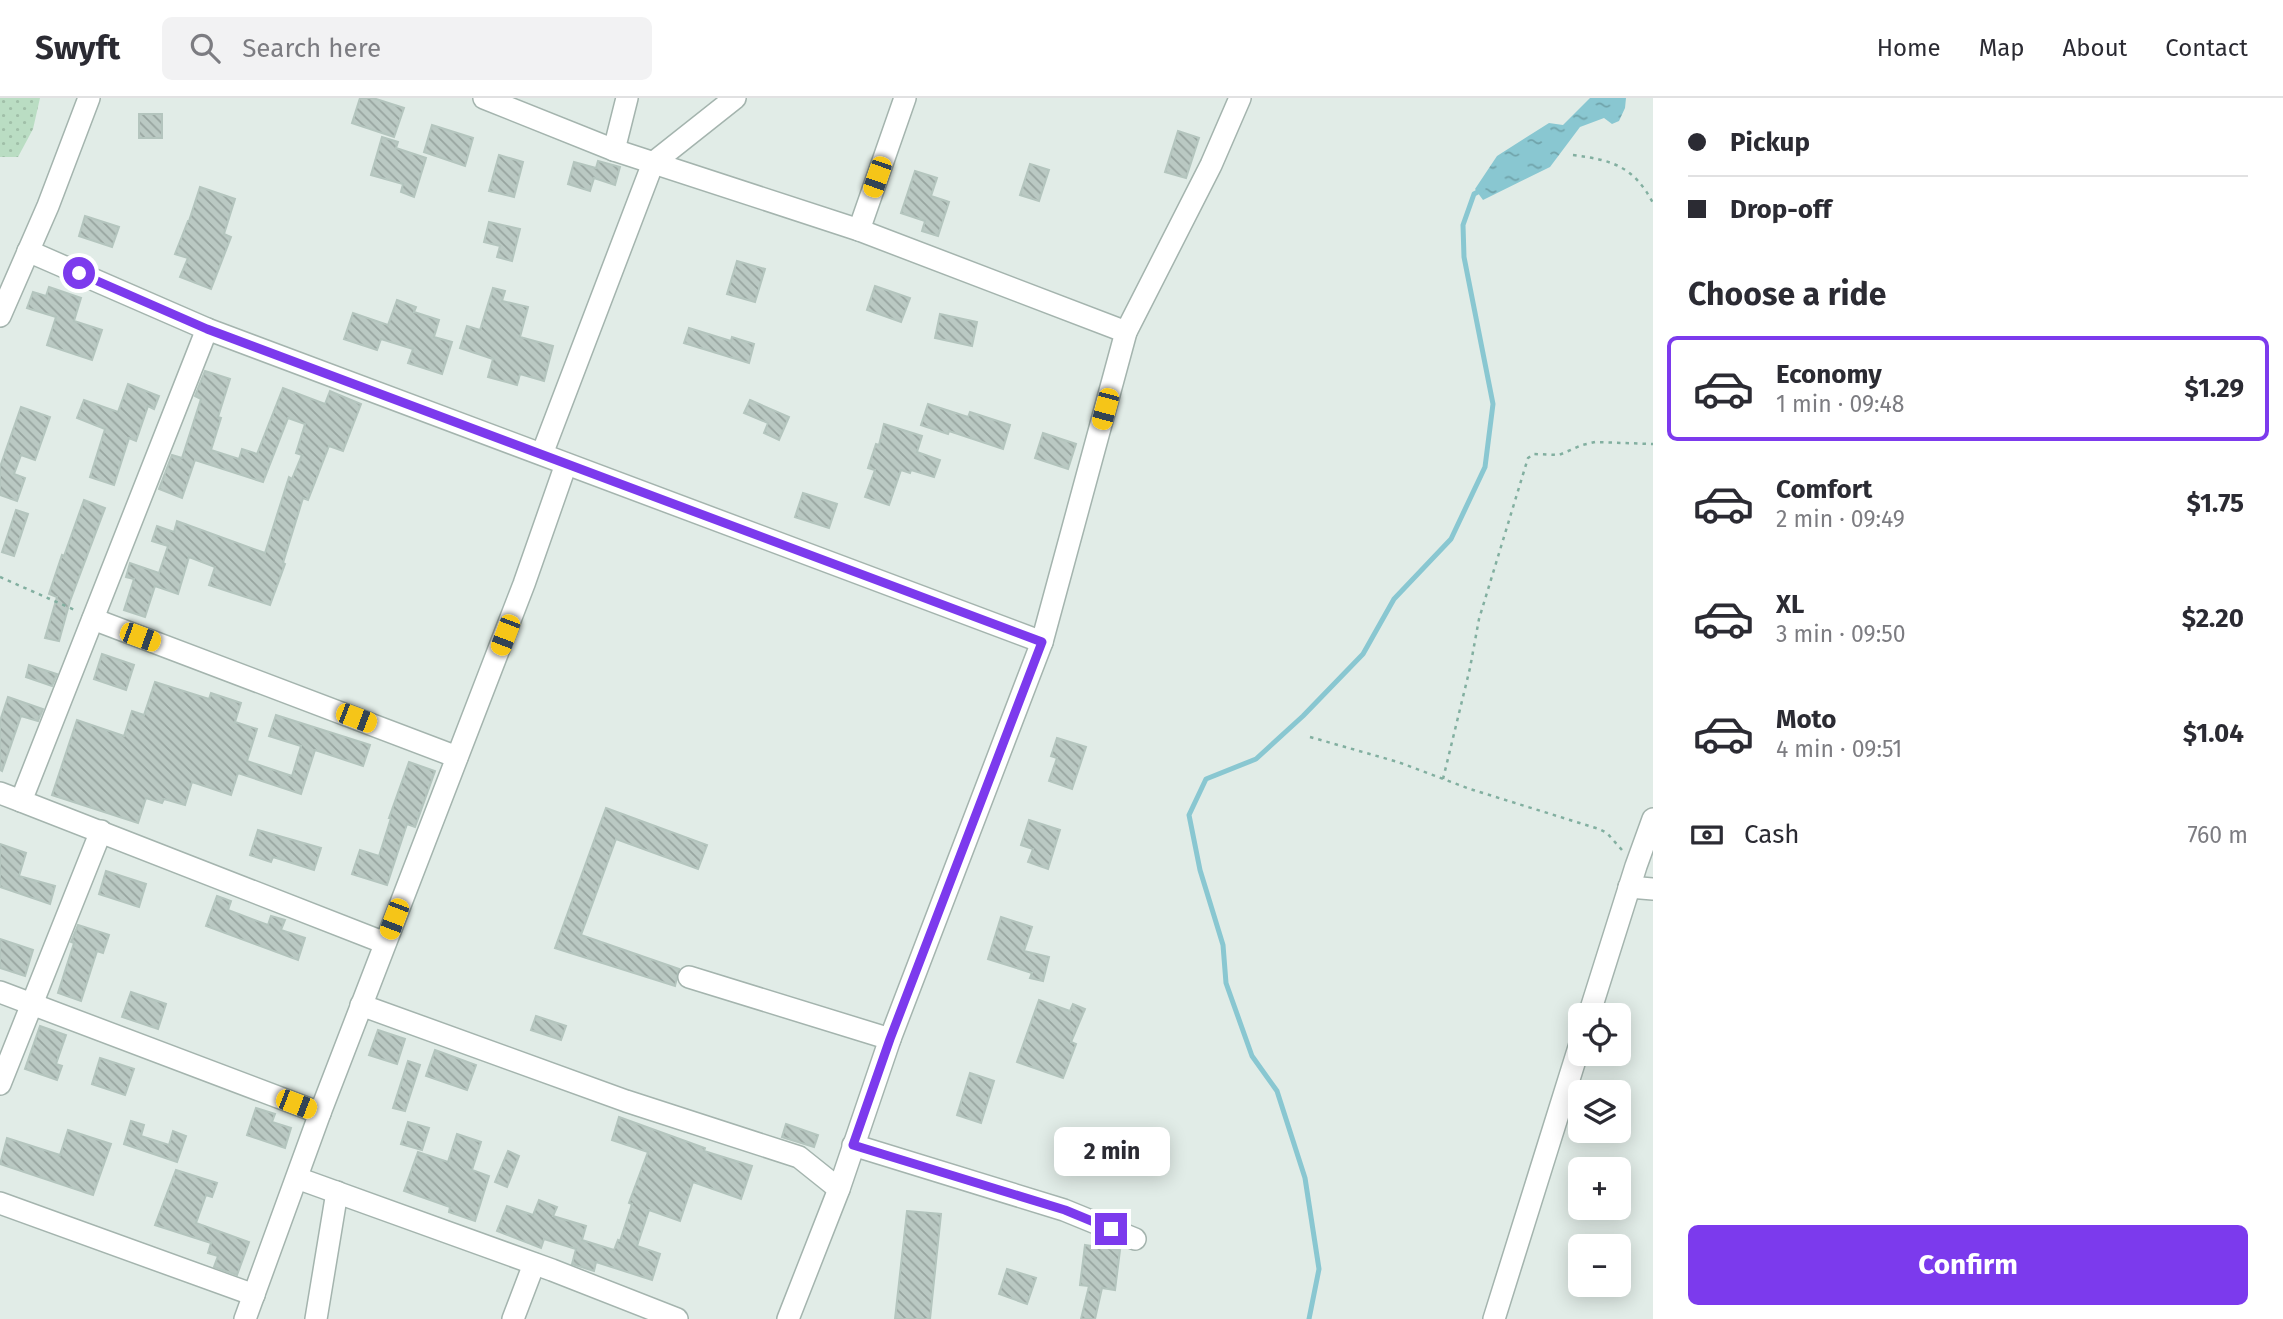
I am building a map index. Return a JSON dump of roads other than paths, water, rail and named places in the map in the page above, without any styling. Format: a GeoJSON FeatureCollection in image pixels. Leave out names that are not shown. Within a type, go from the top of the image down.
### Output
{"type":"FeatureCollection","features":[{"type":"Feature","properties":{"kind":"street"},"geometry":{"type":"LineString","coordinates":[[0,316],[48,206],[89,98]]}},
{"type":"Feature","properties":{"kind":"street"},"geometry":{"type":"LineString","coordinates":[[484,98],[614,150],[859,230],[1126,332]]}},
{"type":"Feature","properties":{"kind":"street"},"geometry":{"type":"LineString","coordinates":[[614,150],[627,98]]}},
{"type":"Feature","properties":{"kind":"street"},"geometry":{"type":"LineString","coordinates":[[542,454],[653,163],[735,98]]}},
{"type":"Feature","properties":{"kind":"street"},"geometry":{"type":"LineString","coordinates":[[859,230],[905,98]]}},
{"type":"Feature","properties":{"kind":"street"},"geometry":{"type":"LineString","coordinates":[[788,1319],[839,1189],[890,1039],[1042,642],[1126,332],[1211,165],[1240,98]]}},
{"type":"Feature","properties":{"kind":"street"},"geometry":{"type":"LineString","coordinates":[[27,251],[207,329],[1042,642]]}},
{"type":"Feature","properties":{"kind":"street"},"geometry":{"type":"LineString","coordinates":[[20,801],[207,329]]}},
{"type":"Feature","properties":{"kind":"street"},"geometry":{"type":"LineString","coordinates":[[246,1319],[320,1113],[524,584],[566,464]]}},
{"type":"Feature","properties":{"kind":"street"},"geometry":{"type":"LineString","coordinates":[[93,619],[457,757]]}},
{"type":"Feature","properties":{"kind":"street"},"geometry":{"type":"LineString","coordinates":[[0,793],[385,943]]}},
{"type":"Feature","properties":{"kind":"street"},"geometry":{"type":"LineString","coordinates":[[1593,1003],[1653,819]]}},
{"type":"Feature","properties":{"kind":"street"},"geometry":{"type":"LineString","coordinates":[[0,1084],[101,831]]}},
{"type":"Feature","properties":{"kind":"street"},"geometry":{"type":"LineString","coordinates":[[1629,887],[1653,889]]}},
{"type":"Feature","properties":{"kind":"street"},"geometry":{"type":"LineString","coordinates":[[689,977],[890,1039]]}},
{"type":"Feature","properties":{"kind":"street"},"geometry":{"type":"LineString","coordinates":[[0,992],[320,1113]]}},
{"type":"Feature","properties":{"kind":"street"},"geometry":{"type":"LineString","coordinates":[[361,1005],[626,1101],[799,1157],[839,1189]]}},
{"type":"Feature","properties":{"kind":"street"},"geometry":{"type":"LineString","coordinates":[[1494,1319],[1573,1066]]}},
{"type":"Feature","properties":{"kind":"street"},"geometry":{"type":"LineString","coordinates":[[799,1157],[851,1152],[1065,1210],[1135,1239]]}},
{"type":"Feature","properties":{"kind":"street"},"geometry":{"type":"LineString","coordinates":[[297,1178],[677,1319]]}},
{"type":"Feature","properties":{"kind":"street"},"geometry":{"type":"LineString","coordinates":[[316,1319],[337,1192]]}},
{"type":"Feature","properties":{"kind":"street"},"geometry":{"type":"LineString","coordinates":[[0,1203],[254,1295]]}},
{"type":"Feature","properties":{"kind":"street"},"geometry":{"type":"LineString","coordinates":[[513,1319],[534,1264]]}},
{"type":"Feature","properties":{"kind":"water"},"geometry":{"type":"Polygon","coordinates":[[[1590,98],[1626,98],[1619,121],[1612,124],[1604,118],[1580,127],[1550,167],[1483,200],[1475,189],[1497,156],[1549,123],[1563,125],[1590,98]]]}},
{"type":"Feature","properties":{"kind":"waterway"},"geometry":{"type":"LineString","coordinates":[[1309,1319],[1319,1269],[1305,1178],[1277,1091],[1252,1056],[1226,983],[1223,945],[1200,870],[1189,815],[1206,779],[1256,759],[1303,716],[1363,654],[1394,599],[1451,539],[1485,467],[1493,404],[1464,257],[1463,225],[1474,194],[1483,189]]}}]}
